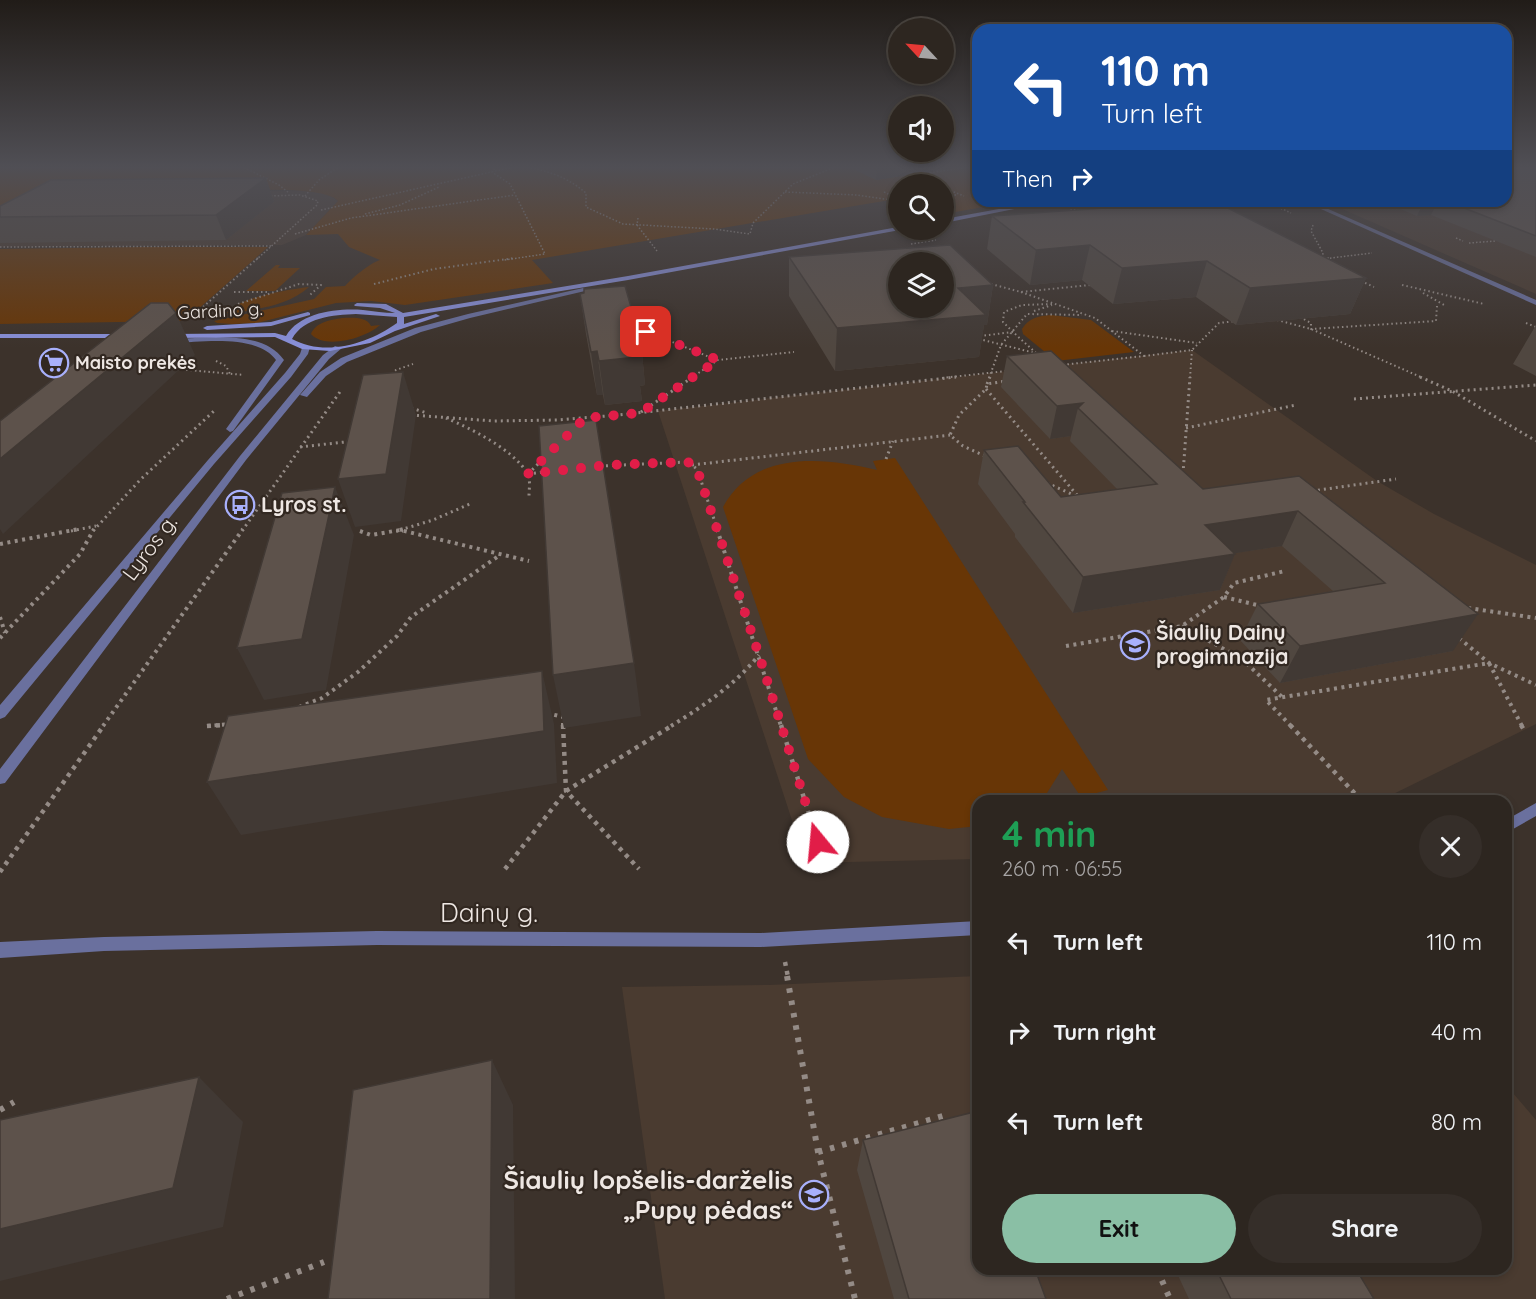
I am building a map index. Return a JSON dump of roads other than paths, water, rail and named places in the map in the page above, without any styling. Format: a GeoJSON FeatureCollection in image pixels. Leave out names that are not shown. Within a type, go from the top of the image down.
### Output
{"type":"FeatureCollection","features":[{"type":"Feature","properties":{"kind":"main road","name":"Gardino g."},"geometry":{"type":"LineString","coordinates":[[289,338],[297,326],[313,318],[333,313],[401,315],[628,278],[888,231]]}},
{"type":"Feature","properties":{"kind":"main road","name":"Gardino g."},"geometry":{"type":"LineString","coordinates":[[162,335],[275,335],[289,338],[298,345],[306,347],[338,348],[362,343],[433,317],[583,290],[628,278]]}},
{"type":"Feature","properties":{"kind":"main road","name":"Gardino g."},"geometry":{"type":"LineString","coordinates":[[162,335],[257,326],[350,305],[416,307],[585,282],[628,278]]}},
{"type":"Feature","properties":{"kind":"main road"},"geometry":{"type":"LineString","coordinates":[[391,308],[401,315],[400,324],[393,330]]}},
{"type":"Feature","properties":{"kind":"main road"},"geometry":{"type":"LineString","coordinates":[[0,335],[129,335]]}},
{"type":"Feature","properties":{"kind":"main road"},"geometry":{"type":"LineString","coordinates":[[0,335],[89,337]]}},
{"type":"Feature","properties":{"kind":"street"},"geometry":{"type":"LineString","coordinates":[[1364,227],[1536,303]]}},
{"type":"Feature","properties":{"kind":"street"},"geometry":{"type":"LineString","coordinates":[[243,458],[323,374],[351,356],[446,322],[583,290]]}},
{"type":"Feature","properties":{"kind":"street"},"geometry":{"type":"LineString","coordinates":[[89,337],[129,335]]}},
{"type":"Feature","properties":{"kind":"street"},"geometry":{"type":"LineString","coordinates":[[162,335],[247,341],[271,348],[278,356],[278,365],[223,438],[211,462]]}},
{"type":"Feature","properties":{"kind":"street","name":"Lyros g."},"geometry":{"type":"LineString","coordinates":[[0,714],[211,462],[288,375],[304,354],[306,347]]}},
{"type":"Feature","properties":{"kind":"street","name":"Lyros g."},"geometry":{"type":"LineString","coordinates":[[0,779],[243,458],[326,357],[338,348]]}},
{"type":"Feature","properties":{"kind":"street"},"geometry":{"type":"LineString","coordinates":[[1512,823],[1536,809]]}},
{"type":"Feature","properties":{"kind":"street","name":"Dainų g."},"geometry":{"type":"LineString","coordinates":[[0,950],[104,944],[377,938],[782,939],[972,928]]}},
{"type":"Feature","properties":{"kind":"place","name":"Maisto prekės"},"geometry":{"type":"Point","coordinates":[54,363]}},
{"type":"Feature","properties":{"kind":"place","name":"Lyros st."},"geometry":{"type":"Point","coordinates":[240,505]}},
{"type":"Feature","properties":{"kind":"place","name":"Šiaulių Dainų progimnazija"},"geometry":{"type":"Point","coordinates":[1135,645]}},
{"type":"Feature","properties":{"kind":"place","name":"Šiaulių lopšelis-darželis „Pupų pėdas“"},"geometry":{"type":"Point","coordinates":[814,1195]}}]}
